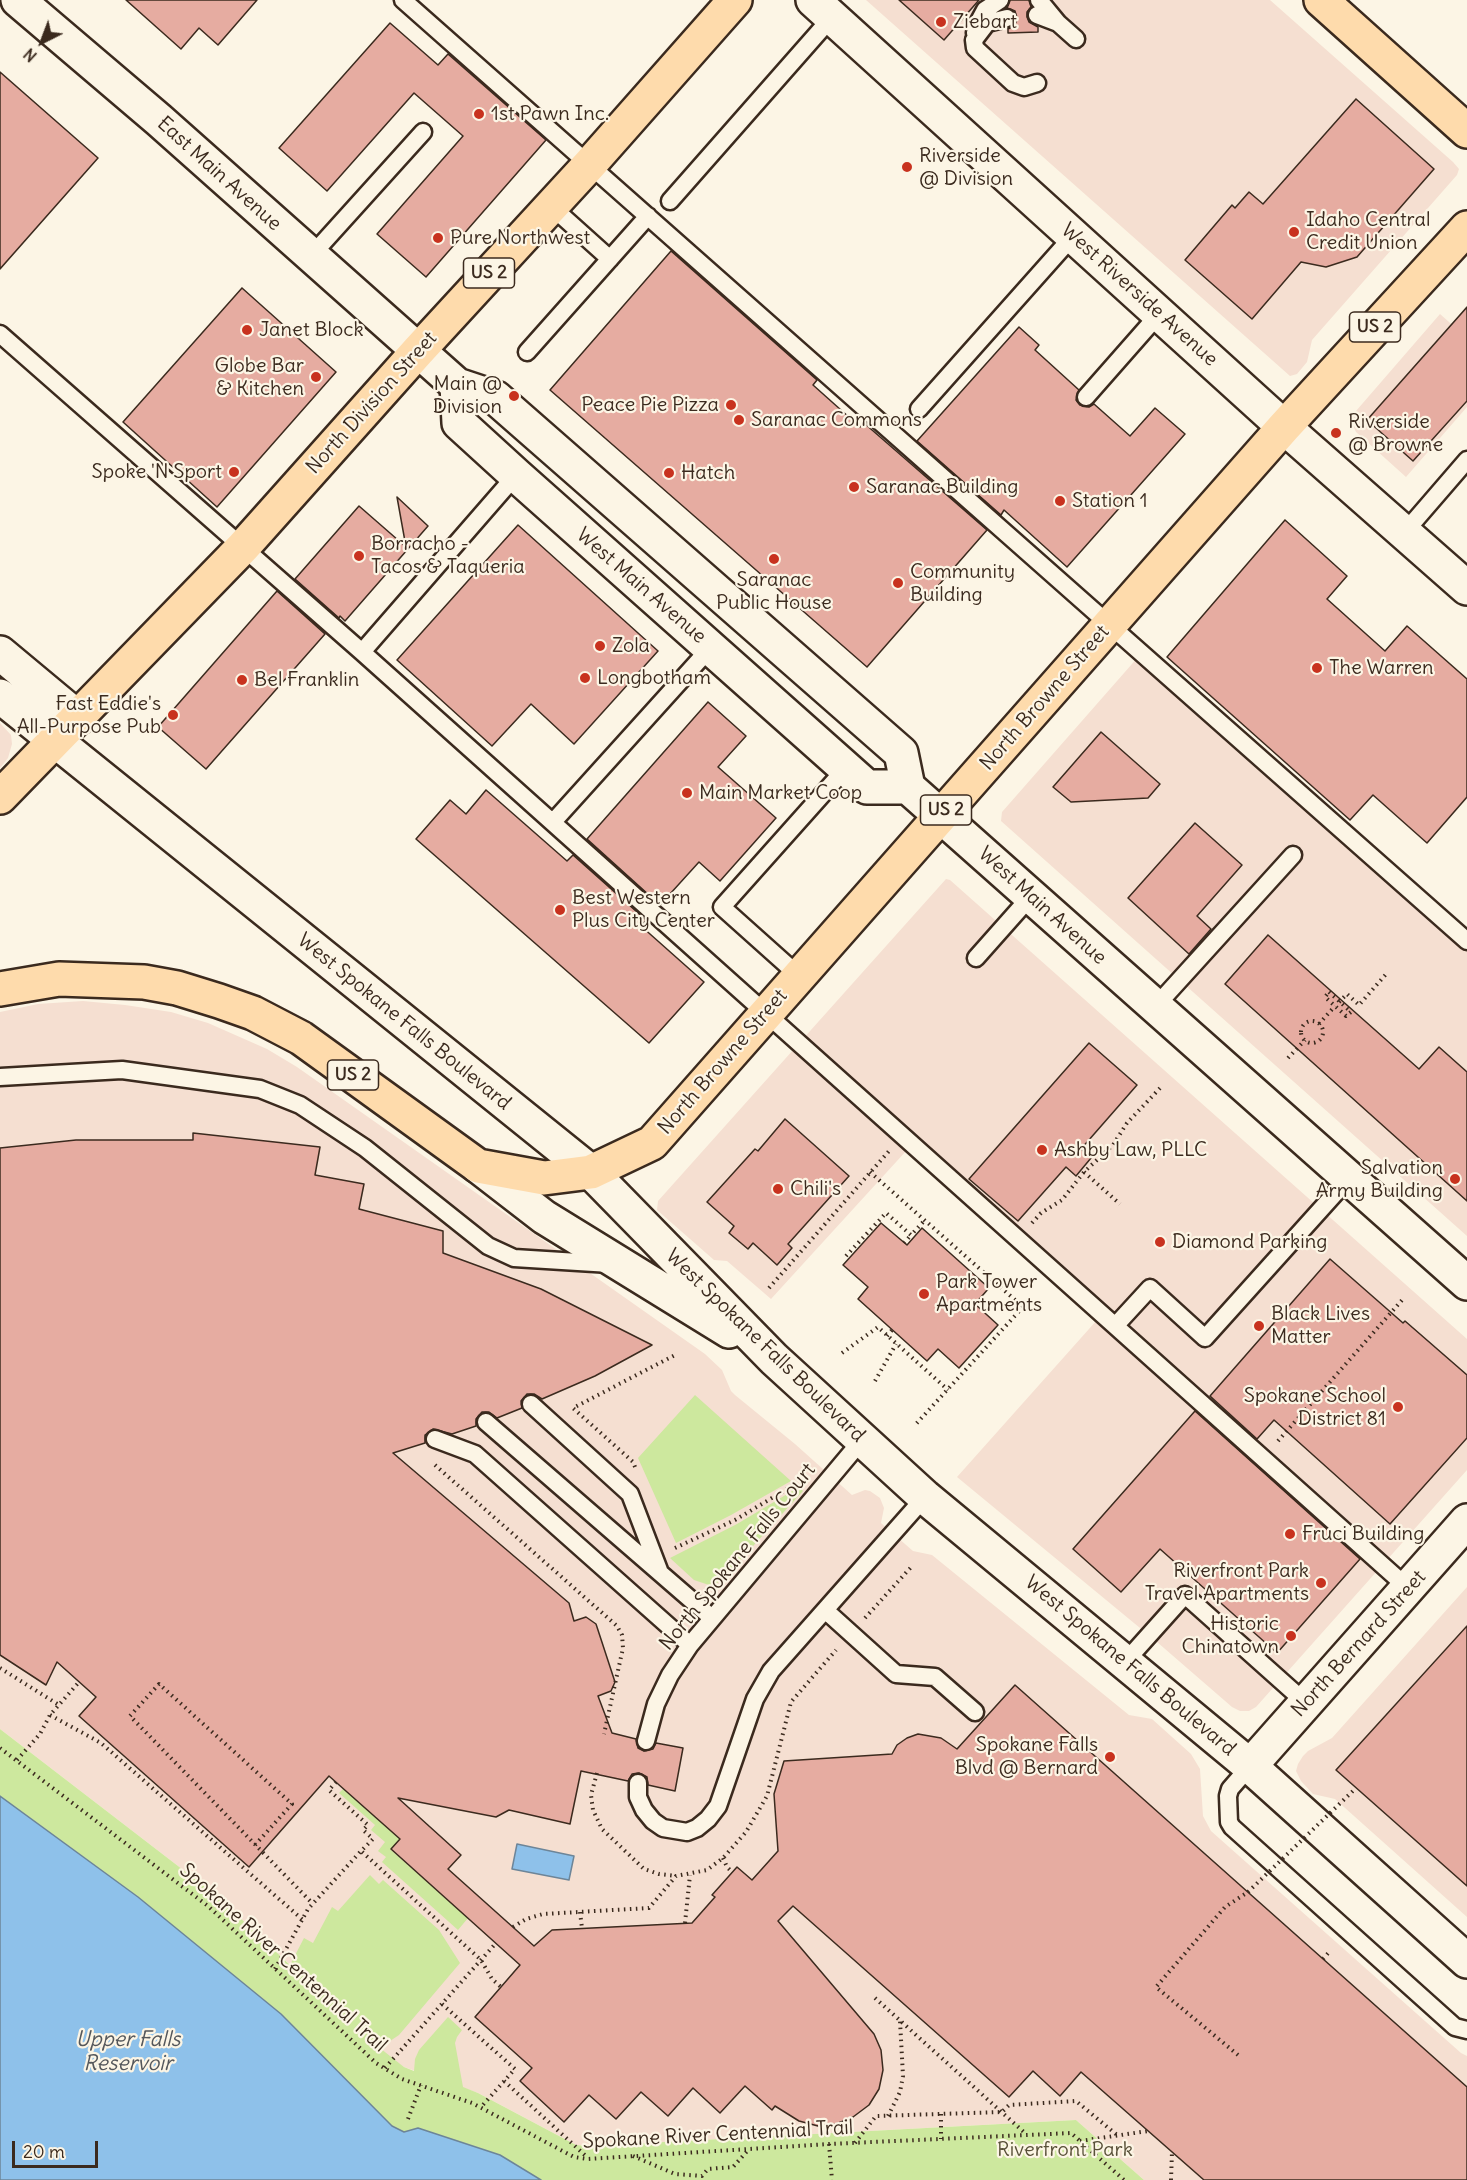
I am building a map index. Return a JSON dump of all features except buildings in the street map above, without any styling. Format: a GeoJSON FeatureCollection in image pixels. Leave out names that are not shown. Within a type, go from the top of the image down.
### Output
{"type":"FeatureCollection","features":[{"type":"Feature","properties":{"kind":"main road","name":"East Main Avenue"},"geometry":{"type":"LineString","coordinates":[[18,0],[159,120],[418,351]]}},
{"type":"Feature","properties":{"kind":"main road","name":"North Division Street"},"geometry":{"type":"LineString","coordinates":[[0,798],[243,547],[418,351],[590,164],[735,0]]}},
{"type":"Feature","properties":{"kind":"main road"},"geometry":{"type":"LineString","coordinates":[[1321,0],[1467,131]]}},
{"type":"Feature","properties":{"kind":"main road","name":"West Riverside Avenue"},"geometry":{"type":"LineString","coordinates":[[822,9],[1284,427],[1467,588]]}},
{"type":"Feature","properties":{"kind":"main road","name":"North Browne Street"},"geometry":{"type":"LineString","coordinates":[[478,1166],[544,1178],[591,1172],[652,1143],[1284,427],[1467,228]]}},
{"type":"Feature","properties":{"kind":"main road"},"geometry":{"type":"LineString","coordinates":[[418,351],[457,386],[496,398],[901,753],[908,787]]}},
{"type":"Feature","properties":{"kind":"main road","name":"West Main Avenue"},"geometry":{"type":"LineString","coordinates":[[457,386],[459,423],[867,787],[908,787],[1467,1283]]}},
{"type":"Feature","properties":{"kind":"main road"},"geometry":{"type":"LineString","coordinates":[[0,653],[78,718]]}},
{"type":"Feature","properties":{"kind":"main road","name":"West Spokane Falls Boulevard"},"geometry":{"type":"LineString","coordinates":[[0,696],[591,1172],[774,1359],[861,1440],[925,1497],[1250,1766],[1467,1960]]}},
{"type":"Feature","properties":{"kind":"main road","name":"US 2"},"geometry":{"type":"LineString","coordinates":[[0,989],[59,979],[144,982],[177,988],[219,1000],[253,1013],[301,1038],[478,1166]]}},
{"type":"Feature","properties":{"kind":"main road"},"geometry":{"type":"LineString","coordinates":[[478,1166],[544,1217],[774,1359]]}},
{"type":"Feature","properties":{"kind":"main road","name":"North Bernard Street"},"geometry":{"type":"LineString","coordinates":[[1250,1766],[1467,1521]]}},
{"type":"Feature","properties":{"kind":"lane"},"geometry":{"type":"LineString","coordinates":[[403,0],[1467,941]]}},
{"type":"Feature","properties":{"kind":"lane"},"geometry":{"type":"LineString","coordinates":[[1000,0],[985,10],[977,25],[975,48],[1013,83],[1024,87],[1037,82]]}},
{"type":"Feature","properties":{"kind":"lane"},"geometry":{"type":"LineString","coordinates":[[1038,8],[1076,39]]}},
{"type":"Feature","properties":{"kind":"lane"},"geometry":{"type":"LineString","coordinates":[[670,201],[822,9]]}},
{"type":"Feature","properties":{"kind":"lane"},"geometry":{"type":"LineString","coordinates":[[974,40],[987,23],[1007,18]]}},
{"type":"Feature","properties":{"kind":"lane"},"geometry":{"type":"LineString","coordinates":[[311,256],[423,132]]}},
{"type":"Feature","properties":{"kind":"lane"},"geometry":{"type":"LineString","coordinates":[[551,206],[610,259]]}},
{"type":"Feature","properties":{"kind":"lane"},"geometry":{"type":"LineString","coordinates":[[527,352],[648,216]]}},
{"type":"Feature","properties":{"kind":"lane"},"geometry":{"type":"LineString","coordinates":[[919,409],[1073,236]]}},
{"type":"Feature","properties":{"kind":"lane"},"geometry":{"type":"LineString","coordinates":[[1086,397],[1159,314]]}},
{"type":"Feature","properties":{"kind":"lane"},"geometry":{"type":"LineString","coordinates":[[0,334],[362,652],[1408,1587]]}},
{"type":"Feature","properties":{"kind":"lane"},"geometry":{"type":"LineString","coordinates":[[1404,533],[1467,460]]}},
{"type":"Feature","properties":{"kind":"lane"},"geometry":{"type":"LineString","coordinates":[[362,652],[516,475]]}},
{"type":"Feature","properties":{"kind":"lane"},"geometry":{"type":"LineString","coordinates":[[553,822],[711,647]]}},
{"type":"Feature","properties":{"kind":"lane"},"geometry":{"type":"LineString","coordinates":[[798,975],[722,907],[846,768]]}},
{"type":"Feature","properties":{"kind":"lane"},"geometry":{"type":"LineString","coordinates":[[1155,1007],[1293,855]]}},
{"type":"Feature","properties":{"kind":"lane"},"geometry":{"type":"LineString","coordinates":[[976,958],[1031,896]]}},
{"type":"Feature","properties":{"kind":"lane"},"geometry":{"type":"LineString","coordinates":[[0,1077],[122,1070],[260,1089],[300,1105],[364,1148],[488,1246],[514,1258],[620,1264]]}},
{"type":"Feature","properties":{"kind":"lane"},"geometry":{"type":"LineString","coordinates":[[1116,1325],[1150,1288],[1205,1338],[1349,1178]]}},
{"type":"Feature","properties":{"kind":"lane"},"geometry":{"type":"LineString","coordinates":[[531,1404],[630,1494],[661,1574]]}},
{"type":"Feature","properties":{"kind":"lane"},"geometry":{"type":"LineString","coordinates":[[486,1422],[712,1618]]}},
{"type":"Feature","properties":{"kind":"lane"},"geometry":{"type":"LineString","coordinates":[[435,1439],[475,1454],[690,1645]]}},
{"type":"Feature","properties":{"kind":"lane","name":"North Spokane Falls Court"},"geometry":{"type":"LineString","coordinates":[[646,1741],[657,1704],[670,1675],[690,1645],[861,1440]]}},
{"type":"Feature","properties":{"kind":"lane"},"geometry":{"type":"LineString","coordinates":[[638,1783],[639,1797],[644,1810],[663,1828],[687,1832],[697,1828],[708,1819],[718,1806],[755,1699],[771,1671],[925,1497]]}},
{"type":"Feature","properties":{"kind":"lane"},"geometry":{"type":"LineString","coordinates":[[1125,1662],[1185,1595],[1306,1703]]}},
{"type":"Feature","properties":{"kind":"lane"},"geometry":{"type":"LineString","coordinates":[[825,1610],[896,1674],[935,1677],[975,1712]]}},
{"type":"Feature","properties":{"kind":"lane"},"geometry":{"type":"LineString","coordinates":[[1250,1766],[1230,1789],[1229,1822],[1232,1827],[1455,2027],[1467,2030]]}},
{"type":"Feature","properties":{"kind":"path"},"geometry":{"type":"LineString","coordinates":[[1340,1002],[1347,994],[1359,1005],[1387,973]]}},
{"type":"Feature","properties":{"kind":"path"},"geometry":{"type":"LineString","coordinates":[[1329,992],[1340,1002],[1351,1012],[1347,1016],[1325,997],[1329,992]]}},
{"type":"Feature","properties":{"kind":"path"},"geometry":{"type":"LineString","coordinates":[[1319,1024],[1335,1006]]}},
{"type":"Feature","properties":{"kind":"path"},"geometry":{"type":"LineString","coordinates":[[1309,1021],[1319,1024],[1323,1031],[1321,1038],[1315,1042],[1305,1041],[1301,1031],[1303,1025],[1309,1021]]}},
{"type":"Feature","properties":{"kind":"path"},"geometry":{"type":"LineString","coordinates":[[1288,1058],[1305,1041]]}},
{"type":"Feature","properties":{"kind":"path"},"geometry":{"type":"LineString","coordinates":[[1019,1238],[1041,1213],[1062,1200],[1084,1172],[1113,1145],[1127,1123],[1162,1086]]}},
{"type":"Feature","properties":{"kind":"path"},"geometry":{"type":"LineString","coordinates":[[769,1288],[903,1135]]}},
{"type":"Feature","properties":{"kind":"path"},"geometry":{"type":"LineString","coordinates":[[870,1172],[1023,1307],[916,1424]]}},
{"type":"Feature","properties":{"kind":"path"},"geometry":{"type":"LineString","coordinates":[[1084,1172],[1120,1204]]}},
{"type":"Feature","properties":{"kind":"path"},"geometry":{"type":"LineString","coordinates":[[846,1256],[885,1213],[911,1235]]}},
{"type":"Feature","properties":{"kind":"path"},"geometry":{"type":"LineString","coordinates":[[904,1243],[925,1220]]}},
{"type":"Feature","properties":{"kind":"path"},"geometry":{"type":"LineString","coordinates":[[1263,1457],[1403,1299]]}},
{"type":"Feature","properties":{"kind":"path"},"geometry":{"type":"LineString","coordinates":[[842,1353],[878,1327],[948,1390]]}},
{"type":"Feature","properties":{"kind":"path"},"geometry":{"type":"LineString","coordinates":[[887,1336],[892,1330]]}},
{"type":"Feature","properties":{"kind":"path"},"geometry":{"type":"LineString","coordinates":[[875,1381],[896,1344]]}},
{"type":"Feature","properties":{"kind":"path"},"geometry":{"type":"LineString","coordinates":[[638,1472],[633,1462],[573,1408],[677,1354]]}},
{"type":"Feature","properties":{"kind":"path"},"geometry":{"type":"LineString","coordinates":[[432,1462],[617,1626],[622,1635],[624,1648],[604,1734]]}},
{"type":"Feature","properties":{"kind":"path"},"geometry":{"type":"LineString","coordinates":[[668,1543],[671,1550],[735,1520],[795,1484]]}},
{"type":"Feature","properties":{"kind":"path"},"geometry":{"type":"LineString","coordinates":[[0,1668],[59,1705]]}},
{"type":"Feature","properties":{"kind":"path"},"geometry":{"type":"LineString","coordinates":[[16,1760],[40,1734],[50,1714],[79,1682]]}},
{"type":"Feature","properties":{"kind":"path"},"geometry":{"type":"LineString","coordinates":[[255,1845],[292,1804],[159,1684],[130,1716],[255,1845],[313,1904]]}},
{"type":"Feature","properties":{"kind":"path"},"geometry":{"type":"LineString","coordinates":[[50,1714],[101,1743],[303,1920]]}},
{"type":"Feature","properties":{"kind":"path","name":"Spokane River Centennial Trail"},"geometry":{"type":"LineString","coordinates":[[0,1748],[208,1906],[376,2063],[402,2079],[481,2107],[574,2157],[588,2159],[829,2144],[1071,2133],[1124,2180]]}},
{"type":"Feature","properties":{"kind":"path"},"geometry":{"type":"LineString","coordinates":[[597,1773],[591,1795],[592,1810],[602,1829],[644,1869],[676,1876]]}},
{"type":"Feature","properties":{"kind":"path"},"geometry":{"type":"LineString","coordinates":[[275,1969],[313,1904],[373,1839],[363,1830],[368,1825],[329,1790],[336,1782]]}},
{"type":"Feature","properties":{"kind":"path"},"geometry":{"type":"LineString","coordinates":[[1238,2055],[1156,1987],[1225,1907],[1248,1892],[1356,1788]]}},
{"type":"Feature","properties":{"kind":"path"},"geometry":{"type":"LineString","coordinates":[[361,1851],[481,1960],[492,1980],[501,1987]]}},
{"type":"Feature","properties":{"kind":"path"},"geometry":{"type":"LineString","coordinates":[[723,1858],[732,1872]]}},
{"type":"Feature","properties":{"kind":"path"},"geometry":{"type":"LineString","coordinates":[[685,1923],[690,1875]]}},
{"type":"Feature","properties":{"kind":"path"},"geometry":{"type":"LineString","coordinates":[[580,1912],[582,1928]]}},
{"type":"Feature","properties":{"kind":"path"},"geometry":{"type":"LineString","coordinates":[[385,2068],[496,1943]]}},
{"type":"Feature","properties":{"kind":"path"},"geometry":{"type":"LineString","coordinates":[[1323,1959],[1330,1951]]}},
{"type":"Feature","properties":{"kind":"path"},"geometry":{"type":"LineString","coordinates":[[875,1998],[1026,2134]]}},
{"type":"Feature","properties":{"kind":"path"},"geometry":{"type":"LineString","coordinates":[[442,2004],[515,2069],[481,2107]]}},
{"type":"Feature","properties":{"kind":"path"},"geometry":{"type":"LineString","coordinates":[[888,2116],[900,2092],[903,2076],[900,2021]]}},
{"type":"Feature","properties":{"kind":"path"},"geometry":{"type":"LineString","coordinates":[[504,2081],[588,2159]]}},
{"type":"Feature","properties":{"kind":"path"},"geometry":{"type":"LineString","coordinates":[[408,2119],[421,2085]]}},
{"type":"Feature","properties":{"kind":"path"},"geometry":{"type":"LineString","coordinates":[[855,2143],[876,2116],[1002,2112],[1009,2105],[1076,2101],[1117,2135]]}},
{"type":"Feature","properties":{"kind":"path"},"geometry":{"type":"LineString","coordinates":[[941,2114],[941,2139]]}},
{"type":"Feature","properties":{"kind":"path"},"geometry":{"type":"LineString","coordinates":[[1080,2141],[1148,2131]]}},
{"type":"Feature","properties":{"kind":"path"},"geometry":{"type":"LineString","coordinates":[[829,2144],[832,2180]]}},
{"type":"Feature","properties":{"kind":"path"},"geometry":{"type":"LineString","coordinates":[[632,2156],[675,2174],[702,2176],[708,2169],[734,2167],[749,2149]]}},
{"type":"Feature","properties":{"kind":"path"},"geometry":{"type":"LineString","coordinates":[[1171,2180],[1172,2152]]}},
{"type":"Feature","properties":{"kind":"shaded area"},"geometry":{"type":"Polygon","coordinates":[[[866,0],[1270,0],[1459,169],[1457,175],[1312,340],[1307,362],[1297,374],[1290,376],[866,0]]]}},
{"type":"Feature","properties":{"kind":"shaded area"},"geometry":{"type":"Polygon","coordinates":[[[1440,314],[1467,338],[1467,407],[1406,477],[1356,432],[1351,421],[1356,411],[1440,314]]]}},
{"type":"Feature","properties":{"kind":"shaded area"},"geometry":{"type":"Polygon","coordinates":[[[1146,648],[1467,932],[1467,1236],[1001,821],[1002,812],[1146,648]]]}},
{"type":"Feature","properties":{"kind":"shaded area"},"geometry":{"type":"Polygon","coordinates":[[[0,723],[11,735],[12,744],[8,758],[0,768],[0,723]]]}},
{"type":"Feature","properties":{"kind":"shaded area"},"geometry":{"type":"Polygon","coordinates":[[[946,879],[950,880],[1467,1339],[1467,1470],[1256,1707],[1249,1711],[1240,1711],[1232,1707],[957,1477],[1097,1320],[907,1150],[771,1299],[727,1261],[714,1260],[657,1210],[658,1201],[946,879]]]}},
{"type":"Feature","properties":{"kind":"shaded area"},"geometry":{"type":"Polygon","coordinates":[[[83,1001],[171,1012],[208,1023],[267,1049],[297,1067],[705,1354],[722,1370],[735,1395],[852,1495],[865,1490],[880,1498],[884,1508],[881,1523],[913,1551],[932,1555],[1129,1715],[1152,1719],[1191,1754],[1200,1769],[1203,1816],[1211,1831],[1467,2056],[1467,2180],[1144,2180],[1076,2120],[576,2145],[478,2093],[404,2067],[385,2054],[217,1896],[0,1729],[0,1012],[38,1004],[83,1001]]]}},
{"type":"Feature","properties":{"kind":"shaded area"},"geometry":{"type":"Polygon","coordinates":[[[1467,1587],[1467,1917],[1335,1799],[1313,1794],[1301,1781],[1296,1771],[1303,1756],[1332,1738],[1467,1587]]]}},
{"type":"Feature","properties":{"kind":"green space"},"geometry":{"type":"Polygon","coordinates":[[[695,1395],[791,1481],[676,1543],[638,1458],[695,1395]]]}},
{"type":"Feature","properties":{"kind":"green space"},"geometry":{"type":"Polygon","coordinates":[[[799,1487],[803,1491],[717,1583],[709,1585],[694,1580],[670,1558],[737,1524],[799,1487]]]}},
{"type":"Feature","properties":{"kind":"green space","name":"Riverfront Park"},"geometry":{"type":"Polygon","coordinates":[[[0,1729],[217,1896],[290,1965],[304,1938],[313,1943],[332,1907],[338,1911],[370,1875],[379,1884],[383,1880],[439,1930],[460,1963],[399,2035],[387,2043],[376,2045],[404,2067],[414,2071],[415,2059],[419,2050],[448,2017],[462,2030],[455,2043],[463,2087],[576,2145],[1076,2120],[1144,2180],[541,2180],[500,2155],[418,2128],[404,2132],[392,2126],[138,1897],[0,1796],[0,1729]]]}},
{"type":"Feature","properties":{"kind":"green space"},"geometry":{"type":"Polygon","coordinates":[[[343,1789],[400,1839],[391,1850],[468,1918],[458,1930],[382,1862],[386,1857],[378,1851],[385,1842],[371,1830],[375,1825],[339,1793],[343,1789]]]}},
{"type":"Feature","properties":{"kind":"water","name":"Upper Falls Reservoir"},"geometry":{"type":"Polygon","coordinates":[[[0,1796],[138,1897],[281,2014],[392,2126],[404,2132],[418,2128],[500,2155],[541,2180],[0,2180],[0,1796]]]}},
{"type":"Feature","properties":{"kind":"water"},"geometry":{"type":"Polygon","coordinates":[[[517,1844],[574,1856],[569,1880],[512,1869],[517,1844]]]}},
{"type":"Feature","properties":{"kind":"place","name":"Ziebart"},"geometry":{"type":"Point","coordinates":[941,22]}},
{"type":"Feature","properties":{"kind":"place","name":"1st Pawn Inc."},"geometry":{"type":"Point","coordinates":[479,114]}},
{"type":"Feature","properties":{"kind":"place","name":"Riverside @ Division"},"geometry":{"type":"Point","coordinates":[907,167]}},
{"type":"Feature","properties":{"kind":"place","name":"Idaho Central Credit Union"},"geometry":{"type":"Point","coordinates":[1294,232]}},
{"type":"Feature","properties":{"kind":"place","name":"Pure Northwest"},"geometry":{"type":"Point","coordinates":[438,238]}},
{"type":"Feature","properties":{"kind":"place","name":"Janet Block"},"geometry":{"type":"Point","coordinates":[247,330]}},
{"type":"Feature","properties":{"kind":"place","name":"Globe Bar & Kitchen"},"geometry":{"type":"Point","coordinates":[316,377]}},
{"type":"Feature","properties":{"kind":"place","name":"Main @ Division"},"geometry":{"type":"Point","coordinates":[514,396]}},
{"type":"Feature","properties":{"kind":"place","name":"Peace Pie Pizza"},"geometry":{"type":"Point","coordinates":[731,405]}},
{"type":"Feature","properties":{"kind":"place","name":"Saranac Commons"},"geometry":{"type":"Point","coordinates":[739,420]}},
{"type":"Feature","properties":{"kind":"place","name":"Riverside @ Browne"},"geometry":{"type":"Point","coordinates":[1336,433]}},
{"type":"Feature","properties":{"kind":"place","name":"Spoke 'N Sport"},"geometry":{"type":"Point","coordinates":[234,472]}},
{"type":"Feature","properties":{"kind":"place","name":"Hatch"},"geometry":{"type":"Point","coordinates":[669,473]}},
{"type":"Feature","properties":{"kind":"place","name":"Saranac Building"},"geometry":{"type":"Point","coordinates":[854,487]}},
{"type":"Feature","properties":{"kind":"place","name":"Station 1"},"geometry":{"type":"Point","coordinates":[1060,501]}},
{"type":"Feature","properties":{"kind":"place","name":"Borracho - Tacos & Taqueria"},"geometry":{"type":"Point","coordinates":[359,556]}},
{"type":"Feature","properties":{"kind":"place","name":"Saranac Public House"},"geometry":{"type":"Point","coordinates":[774,559]}},
{"type":"Feature","properties":{"kind":"place","name":"Community Building"},"geometry":{"type":"Point","coordinates":[898,583]}},
{"type":"Feature","properties":{"kind":"place","name":"Zola"},"geometry":{"type":"Point","coordinates":[600,646]}},
{"type":"Feature","properties":{"kind":"place","name":"The Warren"},"geometry":{"type":"Point","coordinates":[1317,668]}},
{"type":"Feature","properties":{"kind":"place","name":"Longbotham"},"geometry":{"type":"Point","coordinates":[585,678]}},
{"type":"Feature","properties":{"kind":"place","name":"Bel Franklin"},"geometry":{"type":"Point","coordinates":[242,680]}},
{"type":"Feature","properties":{"kind":"place","name":"Fast Eddie's All-Purpose Pub"},"geometry":{"type":"Point","coordinates":[173,715]}},
{"type":"Feature","properties":{"kind":"place","name":"Main Market Coop"},"geometry":{"type":"Point","coordinates":[687,793]}},
{"type":"Feature","properties":{"kind":"place","name":"Best Western Plus City Center"},"geometry":{"type":"Point","coordinates":[560,910]}},
{"type":"Feature","properties":{"kind":"place","name":"Ashby Law, PLLC"},"geometry":{"type":"Point","coordinates":[1042,1150]}},
{"type":"Feature","properties":{"kind":"place","name":"Salvation Army Building"},"geometry":{"type":"Point","coordinates":[1455,1179]}},
{"type":"Feature","properties":{"kind":"place","name":"Chili's"},"geometry":{"type":"Point","coordinates":[778,1189]}},
{"type":"Feature","properties":{"kind":"place","name":"Diamond Parking"},"geometry":{"type":"Point","coordinates":[1160,1242]}},
{"type":"Feature","properties":{"kind":"place","name":"Park Tower Apartments"},"geometry":{"type":"Point","coordinates":[924,1294]}},
{"type":"Feature","properties":{"kind":"place","name":"Black Lives Matter"},"geometry":{"type":"Point","coordinates":[1259,1326]}},
{"type":"Feature","properties":{"kind":"place","name":"Spokane School District 81"},"geometry":{"type":"Point","coordinates":[1398,1407]}},
{"type":"Feature","properties":{"kind":"place","name":"Fruci Building"},"geometry":{"type":"Point","coordinates":[1290,1534]}},
{"type":"Feature","properties":{"kind":"place","name":"Riverfront Park Travel Apartments"},"geometry":{"type":"Point","coordinates":[1321,1583]}},
{"type":"Feature","properties":{"kind":"place","name":"Historic Chinatown"},"geometry":{"type":"Point","coordinates":[1291,1636]}},
{"type":"Feature","properties":{"kind":"place","name":"Spokane Falls Blvd @ Bernard"},"geometry":{"type":"Point","coordinates":[1110,1757]}}]}
